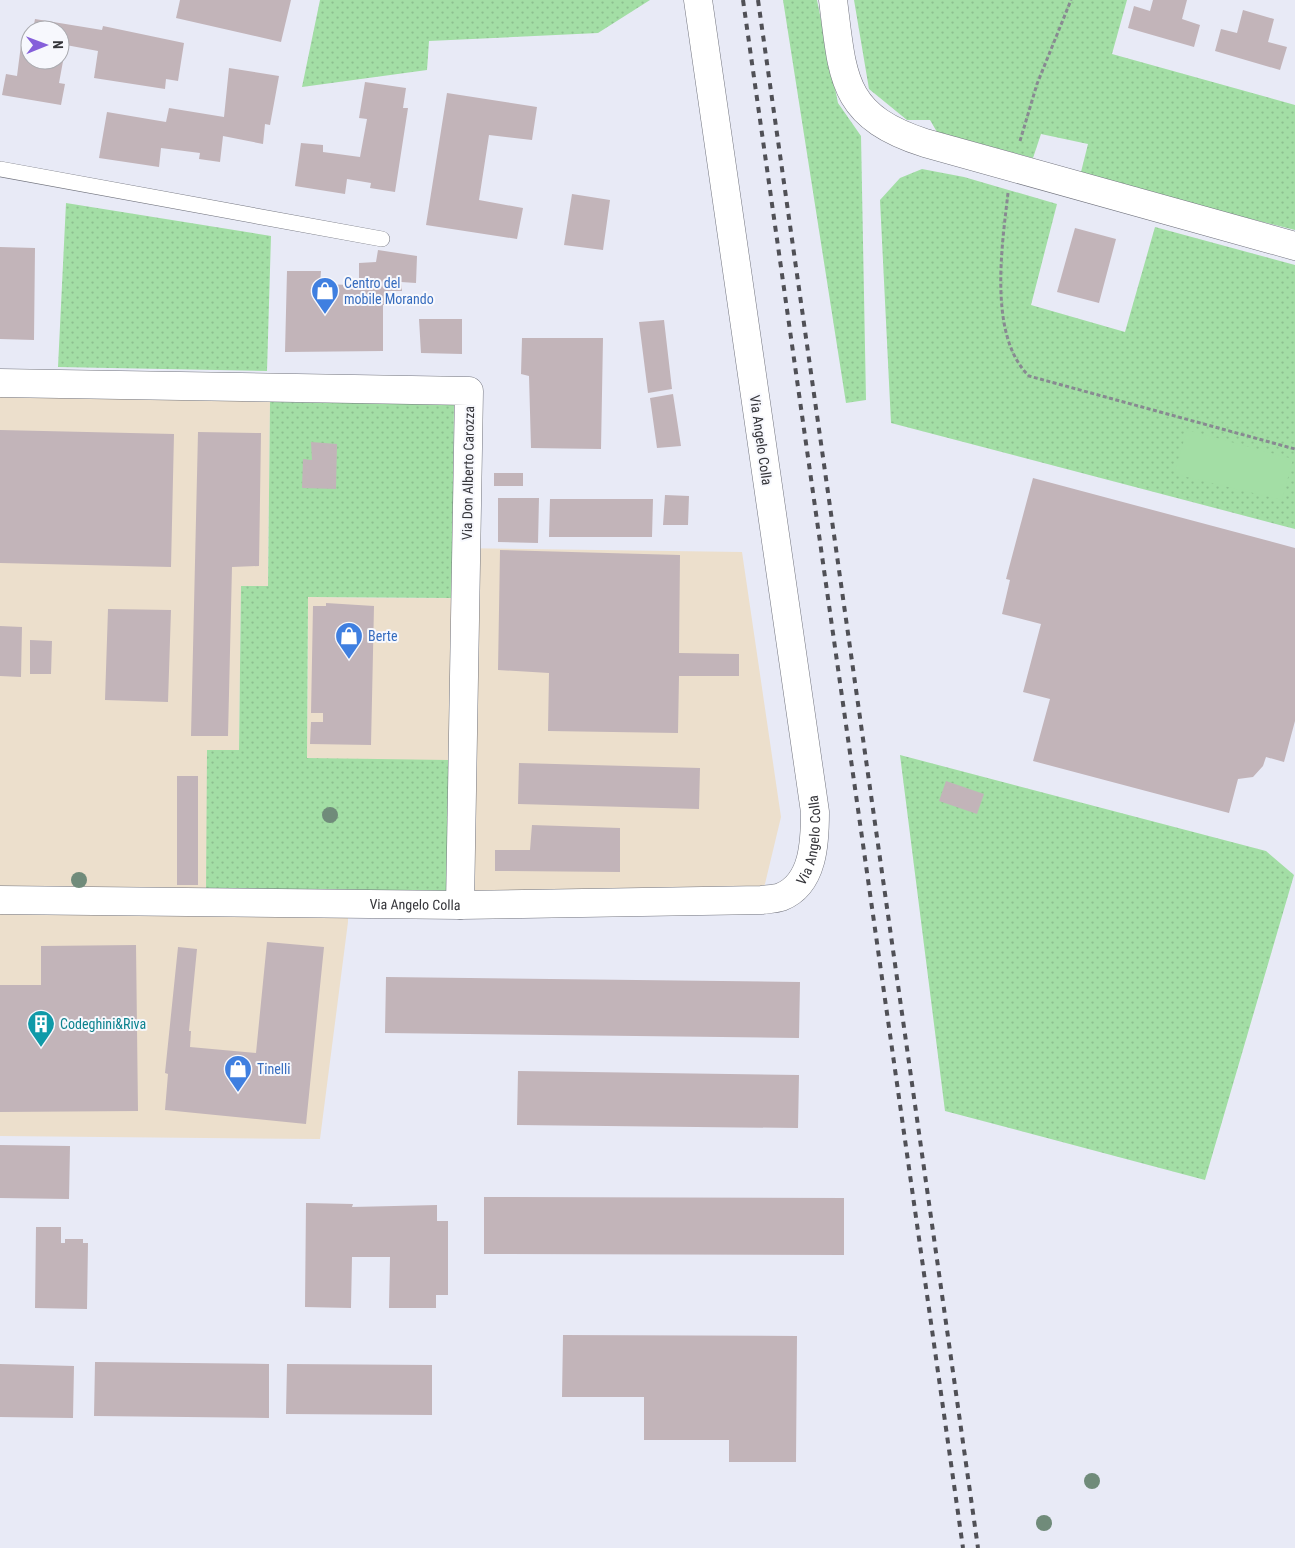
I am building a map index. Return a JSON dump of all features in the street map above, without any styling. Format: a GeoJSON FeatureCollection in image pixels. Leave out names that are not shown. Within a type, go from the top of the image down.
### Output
{"type":"FeatureCollection","features":[{"type":"Feature","properties":{"kind":"street","name":"Via Angelo Colla"},"geometry":{"type":"LineString","coordinates":[[0,900],[460,905],[762,900],[781,897],[793,889],[805,876],[812,858],[815,837],[815,812],[698,0]]}},
{"type":"Feature","properties":{"kind":"street"},"geometry":{"type":"LineString","coordinates":[[832,0],[841,63],[850,91],[882,125],[902,136],[1295,246]]}},
{"type":"Feature","properties":{"kind":"street","name":"Via Don Alberto Carozza"},"geometry":{"type":"LineString","coordinates":[[0,383],[469,391],[460,905]]}},
{"type":"Feature","properties":{"kind":"lane"},"geometry":{"type":"LineString","coordinates":[[0,169],[382,239]]}},
{"type":"Feature","properties":{"kind":"path"},"geometry":{"type":"LineString","coordinates":[[1071,0],[1037,84],[1012,168],[1000,260],[1006,340],[1019,366],[1029,376],[1295,449]]}},
{"type":"Feature","properties":{"kind":"shaded area"},"geometry":{"type":"Polygon","coordinates":[[[0,391],[270,402],[268,586],[241,586],[239,750],[208,750],[348,894],[348,922],[320,1139],[0,1136],[0,391]]]}},
{"type":"Feature","properties":{"kind":"shaded area"},"geometry":{"type":"Polygon","coordinates":[[[452,548],[742,552],[781,817],[764,888],[448,895],[307,758],[308,597],[452,598],[452,548]]]}},
{"type":"Feature","properties":{"kind":"green space"},"geometry":{"type":"Polygon","coordinates":[[[320,0],[650,0],[598,33],[429,41],[427,70],[302,87],[320,0]]]}},
{"type":"Feature","properties":{"kind":"green space"},"geometry":{"type":"Polygon","coordinates":[[[783,0],[817,0],[838,103],[861,136],[866,400],[846,403],[783,0]]]}},
{"type":"Feature","properties":{"kind":"green space"},"geometry":{"type":"Polygon","coordinates":[[[854,0],[1127,0],[1112,54],[1295,105],[1295,230],[1080,176],[1088,144],[1041,134],[1033,158],[937,132],[930,120],[907,120],[869,89],[854,0]]]}},
{"type":"Feature","properties":{"kind":"green space"},"geometry":{"type":"Polygon","coordinates":[[[922,169],[964,177],[1057,204],[1031,305],[1125,332],[1155,227],[1295,265],[1295,529],[891,423],[880,200],[900,178],[922,169]]]}},
{"type":"Feature","properties":{"kind":"green space"},"geometry":{"type":"Polygon","coordinates":[[[66,203],[271,236],[267,371],[58,367],[66,203]]]}},
{"type":"Feature","properties":{"kind":"green space"},"geometry":{"type":"Polygon","coordinates":[[[270,402],[454,404],[452,598],[308,597],[307,758],[449,760],[448,895],[206,893],[207,750],[239,750],[241,586],[268,586],[270,402]]]}},
{"type":"Feature","properties":{"kind":"green space"},"geometry":{"type":"Polygon","coordinates":[[[1187,430],[1293,459],[1282,500],[1174,474],[1187,430]]]}},
{"type":"Feature","properties":{"kind":"green space"},"geometry":{"type":"Polygon","coordinates":[[[900,755],[1266,851],[1294,875],[1205,1180],[945,1111],[900,755]]]}},
{"type":"Feature","properties":{"kind":"building"},"geometry":{"type":"Polygon","coordinates":[[[180,0],[291,0],[281,42],[176,18],[180,0]]]}},
{"type":"Feature","properties":{"kind":"building"},"geometry":{"type":"Polygon","coordinates":[[[1153,0],[1187,0],[1182,19],[1200,25],[1194,47],[1128,28],[1134,6],[1150,11],[1153,0]]]}},
{"type":"Feature","properties":{"kind":"building"},"geometry":{"type":"Polygon","coordinates":[[[1243,10],[1274,19],[1268,42],[1287,47],[1280,70],[1215,51],[1221,29],[1237,33],[1243,10]]]}},
{"type":"Feature","properties":{"kind":"building"},"geometry":{"type":"Polygon","coordinates":[[[70,25],[102,30],[103,26],[184,43],[178,81],[166,79],[165,89],[94,78],[98,51],[70,46],[70,25]]]}},
{"type":"Feature","properties":{"kind":"building"},"geometry":{"type":"Polygon","coordinates":[[[20,53],[20,70],[61,70],[59,83],[65,84],[61,105],[2,95],[6,74],[17,76],[20,53]]]}},
{"type":"Feature","properties":{"kind":"building"},"geometry":{"type":"Polygon","coordinates":[[[229,68],[279,76],[270,125],[265,124],[263,144],[223,136],[220,162],[199,159],[200,153],[161,148],[159,167],[99,158],[107,112],[166,122],[169,108],[224,117],[229,68]]]}},
{"type":"Feature","properties":{"kind":"building"},"geometry":{"type":"Polygon","coordinates":[[[365,82],[406,88],[403,108],[408,108],[395,192],[370,188],[371,183],[347,179],[345,194],[295,186],[301,143],[323,145],[323,152],[360,157],[367,119],[359,118],[365,82]]]}},
{"type":"Feature","properties":{"kind":"building"},"geometry":{"type":"Polygon","coordinates":[[[447,93],[537,107],[532,140],[489,135],[479,200],[523,208],[517,239],[426,225],[447,93]]]}},
{"type":"Feature","properties":{"kind":"building"},"geometry":{"type":"Polygon","coordinates":[[[572,194],[610,200],[603,250],[564,245],[572,194]]]}},
{"type":"Feature","properties":{"kind":"building"},"geometry":{"type":"Polygon","coordinates":[[[1075,228],[1116,239],[1099,303],[1057,292],[1075,228]]]}},
{"type":"Feature","properties":{"kind":"building"},"geometry":{"type":"Polygon","coordinates":[[[0,247],[35,248],[34,340],[0,339],[0,247]]]}},
{"type":"Feature","properties":{"kind":"building","name":"Centro del mobile Morando"},"geometry":{"type":"Polygon","coordinates":[[[378,250],[417,256],[416,283],[401,282],[402,291],[389,291],[389,305],[383,305],[383,351],[285,352],[287,271],[321,271],[320,284],[352,285],[359,289],[359,263],[376,262],[378,250]]]}},
{"type":"Feature","properties":{"kind":"building"},"geometry":{"type":"Polygon","coordinates":[[[419,319],[462,319],[462,354],[421,353],[419,319]]]}},
{"type":"Feature","properties":{"kind":"building"},"geometry":{"type":"Polygon","coordinates":[[[664,320],[672,389],[648,393],[639,322],[664,320]]]}},
{"type":"Feature","properties":{"kind":"building"},"geometry":{"type":"Polygon","coordinates":[[[522,338],[603,338],[601,449],[531,448],[529,376],[521,374],[522,338]]]}},
{"type":"Feature","properties":{"kind":"building"},"geometry":{"type":"Polygon","coordinates":[[[673,394],[681,446],[657,448],[650,398],[673,394]]]}},
{"type":"Feature","properties":{"kind":"building"},"geometry":{"type":"Polygon","coordinates":[[[0,430],[174,434],[171,567],[0,563],[0,430]]]}},
{"type":"Feature","properties":{"kind":"building"},"geometry":{"type":"Polygon","coordinates":[[[198,432],[261,433],[259,566],[232,567],[228,736],[191,736],[198,432]]]}},
{"type":"Feature","properties":{"kind":"building"},"geometry":{"type":"Polygon","coordinates":[[[311,442],[337,444],[336,489],[302,488],[303,459],[312,460],[311,442]]]}},
{"type":"Feature","properties":{"kind":"building"},"geometry":{"type":"Polygon","coordinates":[[[494,473],[523,473],[523,486],[494,486],[494,473]]]}},
{"type":"Feature","properties":{"kind":"building"},"geometry":{"type":"Polygon","coordinates":[[[1033,478],[1295,548],[1295,721],[1284,762],[1266,757],[1263,766],[1253,777],[1238,779],[1229,813],[1033,761],[1050,699],[1023,692],[1041,624],[1002,614],[1010,580],[1006,579],[1033,478]]]}},
{"type":"Feature","properties":{"kind":"building"},"geometry":{"type":"Polygon","coordinates":[[[665,495],[689,496],[688,525],[663,525],[665,495]]]}},
{"type":"Feature","properties":{"kind":"building"},"geometry":{"type":"Polygon","coordinates":[[[498,498],[539,498],[538,543],[498,542],[498,498]]]}},
{"type":"Feature","properties":{"kind":"building"},"geometry":{"type":"Polygon","coordinates":[[[550,499],[653,499],[652,537],[549,537],[550,499]]]}},
{"type":"Feature","properties":{"kind":"building"},"geometry":{"type":"Polygon","coordinates":[[[500,550],[680,555],[679,653],[739,654],[739,676],[679,676],[678,733],[548,731],[549,673],[498,670],[500,550]]]}},
{"type":"Feature","properties":{"kind":"building","name":"Berte"},"geometry":{"type":"Polygon","coordinates":[[[326,603],[374,606],[371,745],[310,744],[311,722],[323,722],[323,713],[311,713],[313,606],[326,606],[326,603]]]}},
{"type":"Feature","properties":{"kind":"building"},"geometry":{"type":"Polygon","coordinates":[[[108,609],[171,610],[168,702],[105,700],[108,609]]]}},
{"type":"Feature","properties":{"kind":"building"},"geometry":{"type":"Polygon","coordinates":[[[0,626],[22,627],[21,677],[0,676],[0,626]]]}},
{"type":"Feature","properties":{"kind":"building"},"geometry":{"type":"Polygon","coordinates":[[[30,640],[52,641],[51,674],[30,674],[30,640]]]}},
{"type":"Feature","properties":{"kind":"building"},"geometry":{"type":"Polygon","coordinates":[[[519,763],[700,768],[699,809],[518,804],[519,763]]]}},
{"type":"Feature","properties":{"kind":"building"},"geometry":{"type":"Polygon","coordinates":[[[177,776],[198,776],[198,885],[177,885],[177,776]]]}},
{"type":"Feature","properties":{"kind":"building"},"geometry":{"type":"Polygon","coordinates":[[[946,781],[984,794],[977,814],[939,801],[946,781]]]}},
{"type":"Feature","properties":{"kind":"building"},"geometry":{"type":"Polygon","coordinates":[[[532,825],[620,828],[620,872],[495,871],[495,850],[530,850],[532,825]]]}},
{"type":"Feature","properties":{"kind":"building"},"geometry":{"type":"Polygon","coordinates":[[[267,942],[324,947],[306,1124],[165,1110],[168,1074],[165,1073],[178,947],[197,949],[189,1031],[191,1031],[190,1047],[256,1053],[267,942]]]}},
{"type":"Feature","properties":{"kind":"building"},"geometry":{"type":"Polygon","coordinates":[[[136,945],[138,1111],[0,1112],[0,985],[41,985],[41,946],[136,945]]]}},
{"type":"Feature","properties":{"kind":"building"},"geometry":{"type":"Polygon","coordinates":[[[386,977],[800,982],[799,1038],[385,1033],[386,977]]]}},
{"type":"Feature","properties":{"kind":"building"},"geometry":{"type":"Polygon","coordinates":[[[518,1071],[799,1075],[798,1128],[517,1125],[518,1071]]]}},
{"type":"Feature","properties":{"kind":"building"},"geometry":{"type":"Polygon","coordinates":[[[0,1145],[70,1146],[69,1199],[0,1198],[0,1145]]]}},
{"type":"Feature","properties":{"kind":"building"},"geometry":{"type":"Polygon","coordinates":[[[484,1197],[844,1198],[844,1255],[484,1254],[484,1197]]]}},
{"type":"Feature","properties":{"kind":"building"},"geometry":{"type":"Polygon","coordinates":[[[306,1203],[353,1204],[352,1207],[437,1205],[437,1221],[448,1221],[448,1295],[436,1295],[436,1308],[389,1308],[390,1257],[352,1257],[351,1308],[305,1307],[306,1203]]]}},
{"type":"Feature","properties":{"kind":"building"},"geometry":{"type":"Polygon","coordinates":[[[36,1227],[61,1227],[61,1243],[65,1243],[65,1239],[83,1239],[83,1243],[88,1243],[87,1309],[35,1308],[36,1227]]]}},
{"type":"Feature","properties":{"kind":"building"},"geometry":{"type":"Polygon","coordinates":[[[563,1335],[797,1336],[796,1462],[729,1462],[729,1440],[644,1440],[644,1397],[562,1397],[563,1335]]]}},
{"type":"Feature","properties":{"kind":"building"},"geometry":{"type":"Polygon","coordinates":[[[95,1362],[269,1364],[269,1418],[94,1416],[95,1362]]]}},
{"type":"Feature","properties":{"kind":"building"},"geometry":{"type":"Polygon","coordinates":[[[0,1364],[74,1366],[73,1418],[0,1417],[0,1364]]]}},
{"type":"Feature","properties":{"kind":"building"},"geometry":{"type":"Polygon","coordinates":[[[287,1364],[432,1365],[432,1415],[286,1414],[287,1364]]]}},
{"type":"Feature","properties":{"kind":"railway"},"geometry":{"type":"LineString","coordinates":[[743,0],[963,1548]]}},
{"type":"Feature","properties":{"kind":"railway"},"geometry":{"type":"LineString","coordinates":[[758,0],[978,1548]]}},
{"type":"Feature","properties":{"kind":"place","name":"Centro del mobile Morando"},"geometry":{"type":"Point","coordinates":[325,315]}},
{"type":"Feature","properties":{"kind":"place","name":"Berte"},"geometry":{"type":"Point","coordinates":[349,660]}},
{"type":"Feature","properties":{"kind":"place","name":"Codeghini&Riva"},"geometry":{"type":"Point","coordinates":[41,1048]}},
{"type":"Feature","properties":{"kind":"place","name":"Tinelli"},"geometry":{"type":"Point","coordinates":[238,1093]}}]}
